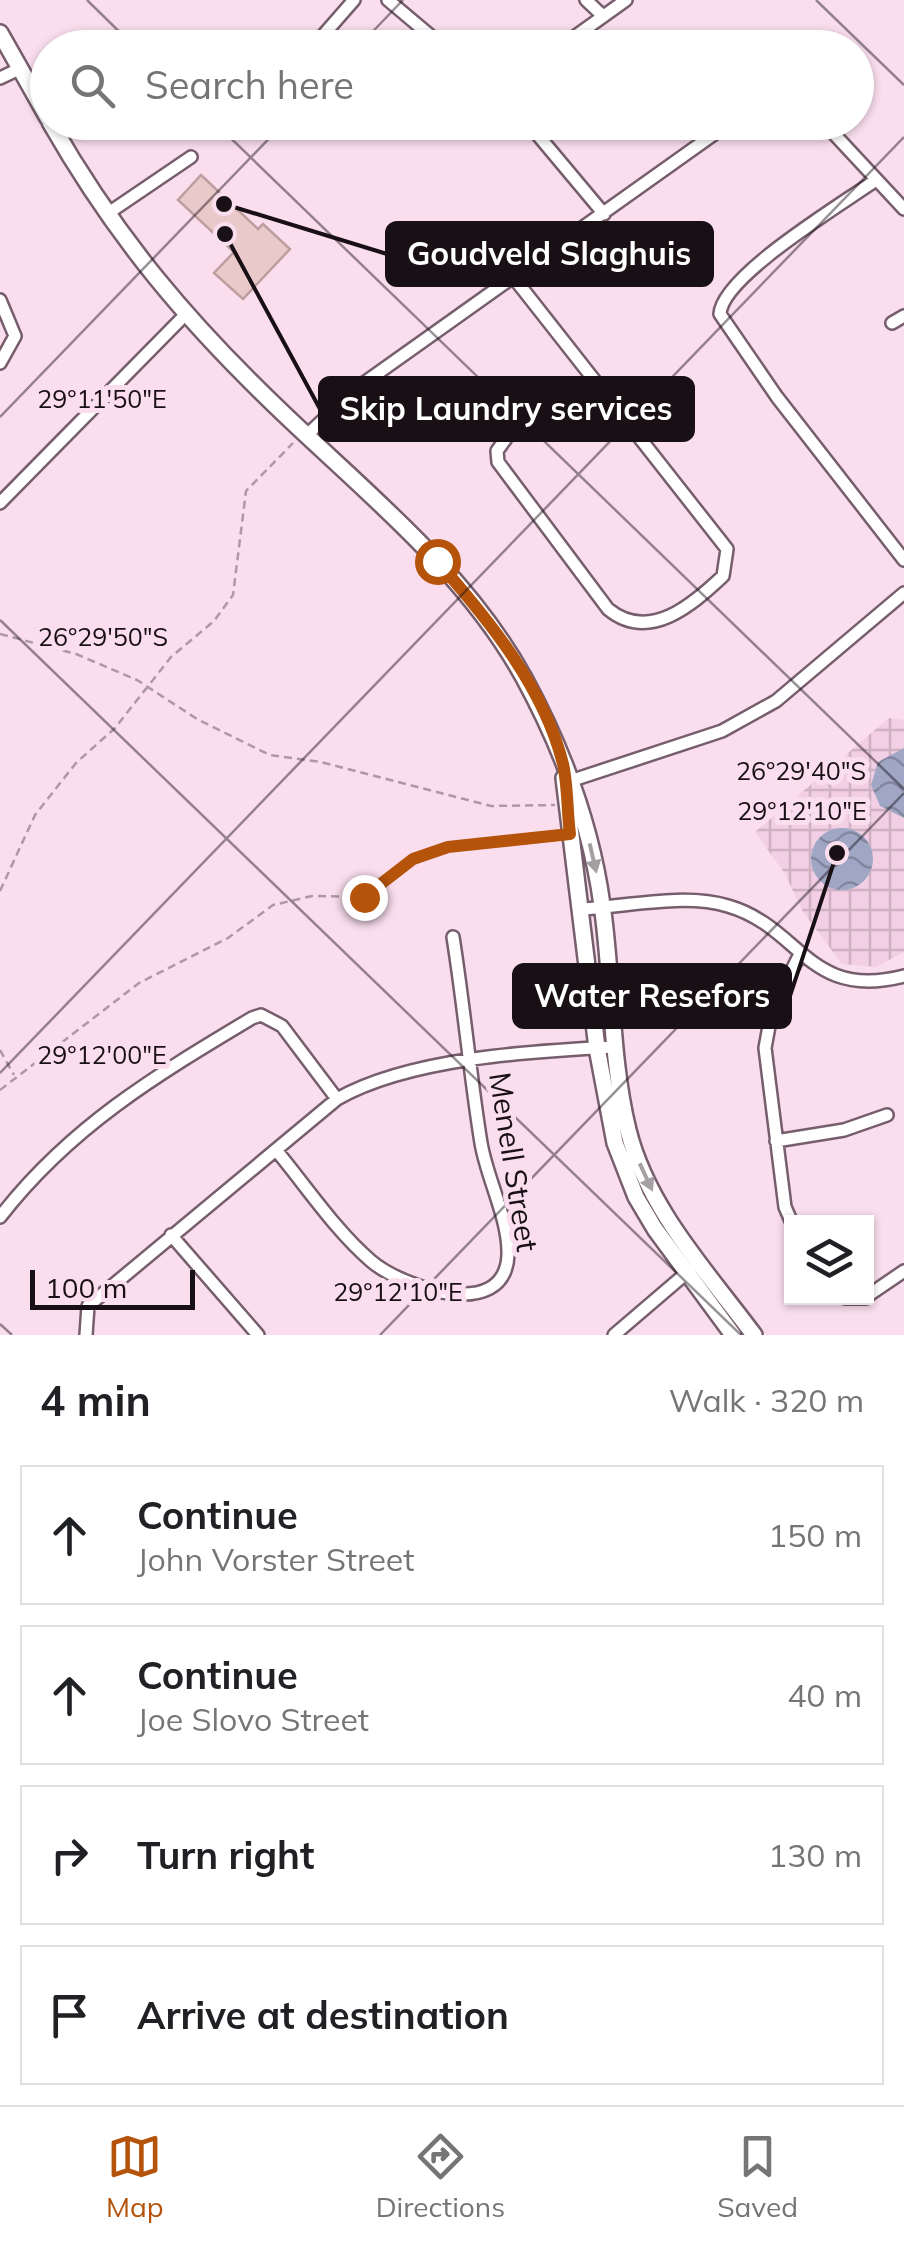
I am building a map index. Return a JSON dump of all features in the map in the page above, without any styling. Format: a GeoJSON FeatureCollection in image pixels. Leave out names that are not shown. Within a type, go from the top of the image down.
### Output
{"type":"FeatureCollection","features":[{"type":"Feature","properties":{"kind":"street"},"geometry":{"type":"LineString","coordinates":[[328,30],[354,0]]}},
{"type":"Feature","properties":{"kind":"street"},"geometry":{"type":"LineString","coordinates":[[388,0],[424,30]]}},
{"type":"Feature","properties":{"kind":"street"},"geometry":{"type":"LineString","coordinates":[[586,0],[603,16]]}},
{"type":"Feature","properties":{"kind":"street"},"geometry":{"type":"LineString","coordinates":[[584,30],[626,0]]}},
{"type":"Feature","properties":{"kind":"street"},"geometry":{"type":"LineString","coordinates":[[0,34],[30,87]]}},
{"type":"Feature","properties":{"kind":"street"},"geometry":{"type":"LineString","coordinates":[[0,78],[19,68]]}},
{"type":"Feature","properties":{"kind":"street"},"geometry":{"type":"LineString","coordinates":[[61,140],[143,268],[437,561],[481,611],[523,676],[584,817],[603,908],[628,1132],[644,1174],[701,1263],[754,1335]]}},
{"type":"Feature","properties":{"kind":"street"},"geometry":{"type":"LineString","coordinates":[[542,140],[604,214]]}},
{"type":"Feature","properties":{"kind":"street"},"geometry":{"type":"LineString","coordinates":[[307,434],[356,388],[706,140]]}},
{"type":"Feature","properties":{"kind":"street"},"geometry":{"type":"LineString","coordinates":[[839,140],[904,209]]}},
{"type":"Feature","properties":{"kind":"street"},"geometry":{"type":"LineString","coordinates":[[107,214],[191,157]]}},
{"type":"Feature","properties":{"kind":"street"},"geometry":{"type":"LineString","coordinates":[[876,180],[744,276],[720,303],[720,314],[777,397],[904,560]]}},
{"type":"Feature","properties":{"kind":"street"},"geometry":{"type":"LineString","coordinates":[[514,278],[727,549],[723,576],[684,608],[656,622],[632,623],[608,609],[498,462],[498,450],[507,437],[592,379]]}},
{"type":"Feature","properties":{"kind":"street"},"geometry":{"type":"LineString","coordinates":[[0,300],[15,336],[0,363]]}},
{"type":"Feature","properties":{"kind":"street"},"geometry":{"type":"LineString","coordinates":[[0,503],[185,314]]}},
{"type":"Feature","properties":{"kind":"street"},"geometry":{"type":"LineString","coordinates":[[892,324],[904,316]]}},
{"type":"Feature","properties":{"kind":"street"},"geometry":{"type":"LineString","coordinates":[[568,782],[627,759],[684,746],[754,714],[776,701],[904,593]]}},
{"type":"Feature","properties":{"kind":"street"},"geometry":{"type":"LineString","coordinates":[[568,782],[566,804],[583,909],[597,1048],[622,1165],[636,1197],[685,1273],[733,1335]]}},
{"type":"Feature","properties":{"kind":"street"},"geometry":{"type":"LineString","coordinates":[[583,909],[688,902],[725,905],[754,916],[799,956],[830,974],[863,983],[904,976]]}},
{"type":"Feature","properties":{"kind":"street"},"geometry":{"type":"LineString","coordinates":[[453,937],[472,1062]]}},
{"type":"Feature","properties":{"kind":"street"},"geometry":{"type":"LineString","coordinates":[[788,1215],[776,1141],[767,1026],[799,956]]}},
{"type":"Feature","properties":{"kind":"street"},"geometry":{"type":"LineString","coordinates":[[0,1218],[46,1161],[82,1130],[162,1072],[252,1018],[261,1015],[282,1026],[337,1099]]}},
{"type":"Feature","properties":{"kind":"street"},"geometry":{"type":"LineString","coordinates":[[86,1335],[88,1306],[337,1099],[382,1078],[472,1062],[616,1046]]}},
{"type":"Feature","properties":{"kind":"street","name":"Menell Street"},"geometry":{"type":"LineString","coordinates":[[276,1150],[375,1264],[420,1284],[468,1297],[480,1295],[497,1282],[508,1252],[482,1144],[472,1062]]}},
{"type":"Feature","properties":{"kind":"street"},"geometry":{"type":"LineString","coordinates":[[776,1141],[844,1130],[887,1116]]}},
{"type":"Feature","properties":{"kind":"street"},"geometry":{"type":"LineString","coordinates":[[172,1235],[258,1335]]}},
{"type":"Feature","properties":{"kind":"street"},"geometry":{"type":"LineString","coordinates":[[614,1335],[701,1263]]}},
{"type":"Feature","properties":{"kind":"street"},"geometry":{"type":"LineString","coordinates":[[874,1292],[904,1271]]}},
{"type":"Feature","properties":{"kind":"path"},"geometry":{"type":"LineString","coordinates":[[0,890],[35,815],[171,656],[227,607],[233,595],[246,491],[282,451],[307,434]]}},
{"type":"Feature","properties":{"kind":"path"},"geometry":{"type":"LineString","coordinates":[[0,634],[76,654],[147,687],[197,720],[270,755],[322,762],[491,806],[566,804]]}},
{"type":"Feature","properties":{"kind":"path"},"geometry":{"type":"LineString","coordinates":[[0,1090],[139,984],[228,938],[288,898],[364,897],[413,859],[448,847],[570,834]]}},
{"type":"Feature","properties":{"kind":"path"},"geometry":{"type":"LineString","coordinates":[[0,1050],[15,1075]]}},
{"type":"Feature","properties":{"kind":"shaded area"},"geometry":{"type":"Polygon","coordinates":[[[889,718],[904,720],[904,952],[876,967],[842,964],[803,912],[785,874],[755,832],[889,718]]]}},
{"type":"Feature","properties":{"kind":"water"},"geometry":{"type":"Polygon","coordinates":[[[904,748],[904,818],[880,806],[871,785],[878,762],[904,748]]]}},
{"type":"Feature","properties":{"kind":"water"},"geometry":{"type":"Polygon","coordinates":[[[842,828],[864,837],[873,859],[864,881],[842,890],[820,881],[811,859],[820,837],[842,828]]]}},
{"type":"Feature","properties":{"kind":"building"},"geometry":{"type":"Polygon","coordinates":[[[201,175],[258,229],[263,224],[290,249],[243,299],[214,273],[234,252],[178,200],[201,175]]]}},
{"type":"Feature","properties":{"kind":"place","name":"Goudveld Slaghuis"},"geometry":{"type":"Point","coordinates":[224,204]}},
{"type":"Feature","properties":{"kind":"place","name":"Skip Laundry services"},"geometry":{"type":"Point","coordinates":[225,234]}},
{"type":"Feature","properties":{"kind":"place","name":"Water Resefors"},"geometry":{"type":"Point","coordinates":[837,853]}},
{"type":"Feature","properties":{"kind":"route"},"geometry":{"type":"LineString","coordinates":[[364,897],[413,859],[448,847],[570,834],[563,766],[548,725],[502,640],[437,561]]}}]}
